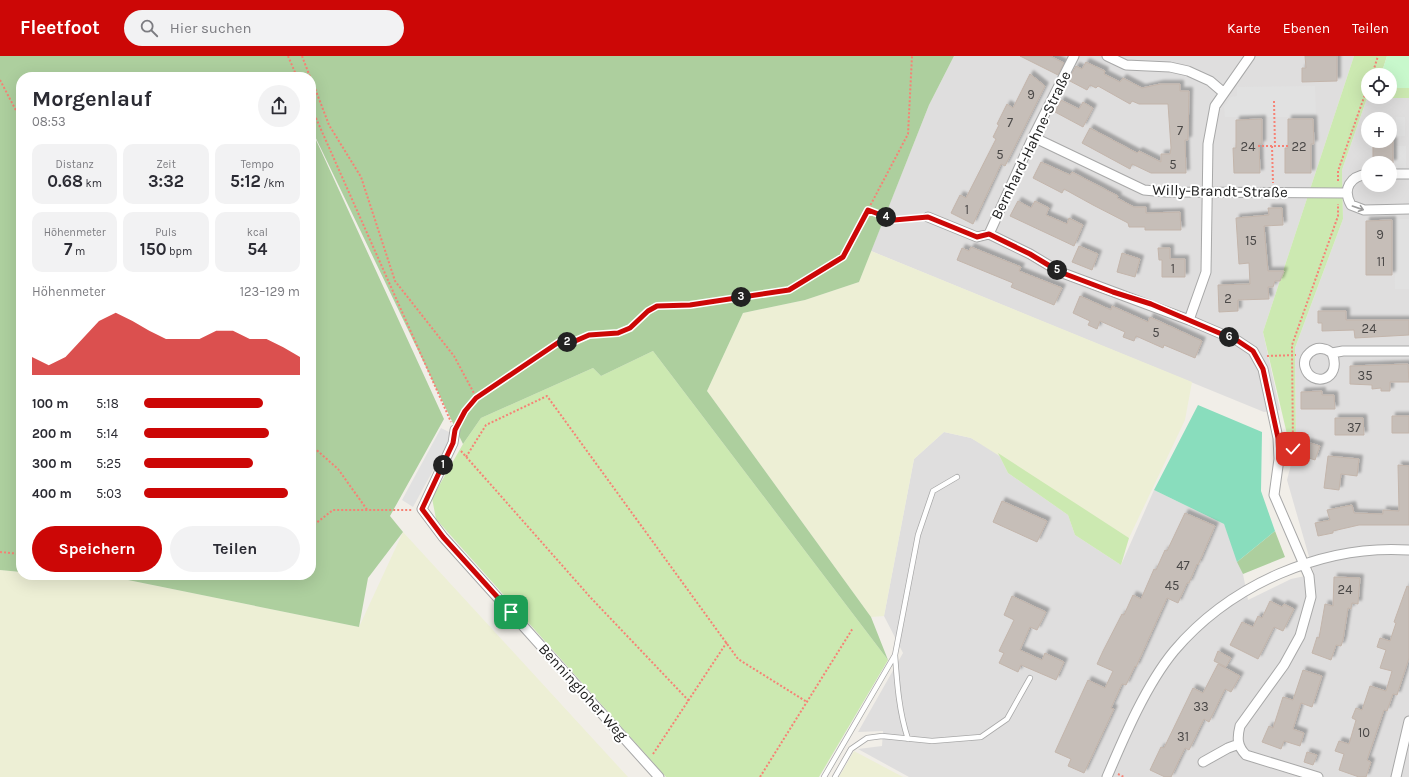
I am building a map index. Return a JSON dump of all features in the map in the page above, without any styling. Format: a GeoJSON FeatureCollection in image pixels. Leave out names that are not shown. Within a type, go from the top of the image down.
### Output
{"type":"FeatureCollection","features":[{"type":"Feature","properties":{"kind":"street","name":"Bernhard-Hahne-Straße"},"geometry":{"type":"LineString","coordinates":[[989,234],[1074,56]]}},
{"type":"Feature","properties":{"kind":"street"},"geometry":{"type":"LineString","coordinates":[[1107,56],[1126,65],[1170,68],[1188,71],[1210,81],[1224,93]]}},
{"type":"Feature","properties":{"kind":"street"},"geometry":{"type":"LineString","coordinates":[[1189,320],[1206,272],[1208,144],[1215,106],[1250,56]]}},
{"type":"Feature","properties":{"kind":"street","name":"Willy-Brandt-Straße"},"geometry":{"type":"LineString","coordinates":[[1034,137],[1144,190],[1166,192],[1342,193]]}},
{"type":"Feature","properties":{"kind":"street"},"geometry":{"type":"LineString","coordinates":[[1397,174],[1409,174]]}},
{"type":"Feature","properties":{"kind":"street"},"geometry":{"type":"LineString","coordinates":[[1361,176],[1354,178],[1342,193],[1351,205],[1364,210],[1409,209]]}},
{"type":"Feature","properties":{"kind":"street"},"geometry":{"type":"LineString","coordinates":[[928,217],[977,237],[989,234],[1030,254],[1060,272],[1189,320],[1238,341],[1253,351],[1263,369],[1278,438],[1279,459],[1274,495],[1309,576],[1311,598],[1300,636],[1284,665],[1240,726],[1237,737],[1240,749],[1246,755],[1318,777]]}},
{"type":"Feature","properties":{"kind":"street"},"geometry":{"type":"LineString","coordinates":[[1324,348],[1332,353],[1336,362],[1334,372],[1326,378],[1316,379],[1308,374],[1304,365],[1307,355],[1314,349],[1324,348]]}},
{"type":"Feature","properties":{"kind":"street"},"geometry":{"type":"LineString","coordinates":[[1332,353],[1343,351],[1409,351]]}},
{"type":"Feature","properties":{"kind":"street"},"geometry":{"type":"LineString","coordinates":[[422,509],[453,443],[455,430]]}},
{"type":"Feature","properties":{"kind":"street","name":"Benningloher Weg"},"geometry":{"type":"LineString","coordinates":[[422,509],[443,537],[659,777]]}},
{"type":"Feature","properties":{"kind":"street"},"geometry":{"type":"LineString","coordinates":[[1107,777],[1151,685],[1174,651],[1228,601],[1259,583],[1304,565],[1337,555],[1371,550],[1409,550]]}},
{"type":"Feature","properties":{"kind":"street"},"geometry":{"type":"LineString","coordinates":[[1396,777],[1409,721]]}},
{"type":"Feature","properties":{"kind":"street"},"geometry":{"type":"LineString","coordinates":[[1203,762],[1228,748],[1239,744]]}},
{"type":"Feature","properties":{"kind":"lane"},"geometry":{"type":"LineString","coordinates":[[908,739],[898,689],[895,655],[918,535],[933,491],[957,477]]}},
{"type":"Feature","properties":{"kind":"lane"},"geometry":{"type":"LineString","coordinates":[[824,777],[895,655]]}},
{"type":"Feature","properties":{"kind":"lane"},"geometry":{"type":"LineString","coordinates":[[835,777],[851,749],[866,738],[882,736],[932,741],[981,737],[1008,720],[1030,678]]}},
{"type":"Feature","properties":{"kind":"path"},"geometry":{"type":"LineString","coordinates":[[288,56],[296,72]]}},
{"type":"Feature","properties":{"kind":"path"},"geometry":{"type":"LineString","coordinates":[[302,56],[309,72]]}},
{"type":"Feature","properties":{"kind":"path"},"geometry":{"type":"LineString","coordinates":[[455,430],[465,411],[476,398],[559,342],[573,342],[589,335],[618,333],[630,328],[648,311],[657,306],[690,305],[789,290],[843,257],[908,134],[912,56]]}},
{"type":"Feature","properties":{"kind":"path"},"geometry":{"type":"LineString","coordinates":[[1374,68],[1378,56]]}},
{"type":"Feature","properties":{"kind":"path"},"geometry":{"type":"LineString","coordinates":[[0,80],[16,110]]}},
{"type":"Feature","properties":{"kind":"path"},"geometry":{"type":"LineString","coordinates":[[316,91],[329,125],[361,178],[395,281],[454,356],[476,398]]}},
{"type":"Feature","properties":{"kind":"path"},"geometry":{"type":"LineString","coordinates":[[1273,192],[1274,101]]}},
{"type":"Feature","properties":{"kind":"path"},"geometry":{"type":"LineString","coordinates":[[1279,459],[1293,449],[1292,345],[1338,216],[1342,193],[1338,170],[1362,104]]}},
{"type":"Feature","properties":{"kind":"path"},"geometry":{"type":"LineString","coordinates":[[316,118],[455,430]]}},
{"type":"Feature","properties":{"kind":"path"},"geometry":{"type":"LineString","coordinates":[[1258,146],[1289,146]]}},
{"type":"Feature","properties":{"kind":"path"},"geometry":{"type":"LineString","coordinates":[[868,210],[894,220],[928,217]]}},
{"type":"Feature","properties":{"kind":"path"},"geometry":{"type":"LineString","coordinates":[[1256,356],[1307,355]]}},
{"type":"Feature","properties":{"kind":"path"},"geometry":{"type":"LineString","coordinates":[[466,457],[486,425],[547,396],[738,659],[807,702]]}},
{"type":"Feature","properties":{"kind":"path"},"geometry":{"type":"LineString","coordinates":[[453,443],[591,598],[688,701]]}},
{"type":"Feature","properties":{"kind":"path"},"geometry":{"type":"LineString","coordinates":[[316,449],[338,469],[368,511]]}},
{"type":"Feature","properties":{"kind":"path"},"geometry":{"type":"LineString","coordinates":[[316,523],[333,510],[368,511],[422,509]]}},
{"type":"Feature","properties":{"kind":"path"},"geometry":{"type":"LineString","coordinates":[[0,552],[16,554]]}},
{"type":"Feature","properties":{"kind":"path"},"geometry":{"type":"LineString","coordinates":[[760,777],[852,628]]}},
{"type":"Feature","properties":{"kind":"path"},"geometry":{"type":"LineString","coordinates":[[647,764],[727,642]]}},
{"type":"Feature","properties":{"kind":"shaded area"},"geometry":{"type":"Polygon","coordinates":[[[954,56],[1354,56],[1263,332],[1280,410],[1264,412],[871,251],[929,105],[954,56]]]}},
{"type":"Feature","properties":{"kind":"shaded area"},"geometry":{"type":"Polygon","coordinates":[[[1315,86],[1316,117],[1225,117],[1224,107],[1231,97],[1237,96],[1237,87],[1315,86]]]}},
{"type":"Feature","properties":{"kind":"shaded area"},"geometry":{"type":"Polygon","coordinates":[[[1397,98],[1409,98],[1409,777],[909,777],[858,749],[882,746],[883,731],[858,732],[903,653],[884,616],[914,459],[944,432],[971,438],[998,453],[1008,473],[1068,515],[1075,535],[1121,565],[1154,490],[1224,524],[1243,574],[1248,600],[1291,579],[1314,574],[1287,480],[1296,445],[1295,348],[1343,219],[1342,170],[1361,115],[1361,148],[1397,148],[1397,112],[1362,112],[1365,104],[1397,104],[1397,98]]]}},
{"type":"Feature","properties":{"kind":"shaded area"},"geometry":{"type":"Polygon","coordinates":[[[1397,117],[1405,117],[1405,136],[1397,136],[1397,117]]]}},
{"type":"Feature","properties":{"kind":"shaded area"},"geometry":{"type":"Polygon","coordinates":[[[1397,146],[1406,146],[1406,168],[1397,168],[1397,146]]]}},
{"type":"Feature","properties":{"kind":"shaded area"},"geometry":{"type":"Polygon","coordinates":[[[1394,219],[1409,219],[1409,289],[1395,289],[1394,219]]]}},
{"type":"Feature","properties":{"kind":"shaded area"},"geometry":{"type":"Polygon","coordinates":[[[441,428],[453,434],[413,507],[402,500],[441,428]]]}},
{"type":"Feature","properties":{"kind":"green space"},"geometry":{"type":"Polygon","coordinates":[[[0,56],[954,56],[929,105],[859,282],[805,300],[743,313],[707,391],[871,617],[888,660],[653,351],[601,376],[593,368],[481,418],[463,444],[316,138],[316,72],[16,72],[16,572],[0,570],[0,56]]]}},
{"type":"Feature","properties":{"kind":"green space"},"geometry":{"type":"Polygon","coordinates":[[[1354,56],[1387,56],[1383,68],[1361,68],[1361,104],[1365,104],[1342,170],[1343,219],[1295,348],[1296,445],[1290,447],[1263,332],[1354,56]]]}},
{"type":"Feature","properties":{"kind":"green space"},"geometry":{"type":"Polygon","coordinates":[[[1387,56],[1409,56],[1409,88],[1397,88],[1397,68],[1383,68],[1387,56]]]}},
{"type":"Feature","properties":{"kind":"green space"},"geometry":{"type":"Polygon","coordinates":[[[1397,88],[1409,88],[1409,98],[1397,98],[1397,88]]]}},
{"type":"Feature","properties":{"kind":"green space"},"geometry":{"type":"Polygon","coordinates":[[[316,140],[444,419],[390,516],[403,532],[368,578],[359,627],[128,580],[316,580],[316,140]]]}},
{"type":"Feature","properties":{"kind":"green space"},"geometry":{"type":"Polygon","coordinates":[[[871,251],[1192,382],[1185,420],[1129,538],[971,438],[944,432],[914,459],[884,616],[871,617],[707,391],[743,313],[805,300],[859,282],[871,251]]]}},
{"type":"Feature","properties":{"kind":"green space"},"geometry":{"type":"Polygon","coordinates":[[[653,351],[888,660],[819,777],[666,777],[436,519],[432,498],[463,444],[481,418],[593,368],[601,376],[653,351]]]}},
{"type":"Feature","properties":{"kind":"green space"},"geometry":{"type":"Polygon","coordinates":[[[1198,405],[1262,432],[1261,491],[1275,531],[1237,562],[1224,524],[1154,490],[1198,405]]]}},
{"type":"Feature","properties":{"kind":"green space"},"geometry":{"type":"Polygon","coordinates":[[[998,453],[1129,538],[1121,565],[1075,535],[1068,515],[1008,473],[998,453]]]}},
{"type":"Feature","properties":{"kind":"green space"},"geometry":{"type":"Polygon","coordinates":[[[1275,531],[1285,557],[1243,574],[1237,562],[1275,531]]]}},
{"type":"Feature","properties":{"kind":"green space"},"geometry":{"type":"Polygon","coordinates":[[[403,532],[628,777],[0,777],[0,570],[16,572],[16,580],[128,580],[359,627],[403,532]]]}},
{"type":"Feature","properties":{"kind":"green space"},"geometry":{"type":"Polygon","coordinates":[[[854,751],[903,777],[839,777],[854,751]]]}},
{"type":"Feature","properties":{"kind":"building"},"geometry":{"type":"Polygon","coordinates":[[[1020,56],[1050,56],[1064,63],[1058,75],[1020,56]]]}},
{"type":"Feature","properties":{"kind":"building"},"geometry":{"type":"Polygon","coordinates":[[[1305,56],[1337,56],[1337,81],[1302,82],[1302,68],[1306,68],[1305,56]]]}},
{"type":"Feature","properties":{"kind":"building"},"geometry":{"type":"Polygon","coordinates":[[[1086,62],[1105,71],[1104,74],[1120,82],[1123,78],[1142,88],[1160,84],[1180,84],[1180,91],[1189,91],[1188,140],[1185,140],[1186,173],[1151,173],[1132,164],[1130,169],[1082,143],[1090,128],[1137,153],[1139,151],[1161,162],[1161,154],[1170,154],[1171,148],[1168,104],[1139,104],[1132,101],[1130,104],[1098,86],[1096,88],[1090,85],[1087,90],[1068,80],[1076,66],[1082,69],[1086,62]]]}},
{"type":"Feature","properties":{"kind":"building"},"geometry":{"type":"Polygon","coordinates":[[[1030,74],[1045,86],[1005,166],[1001,164],[973,224],[951,213],[960,195],[966,198],[996,139],[993,137],[999,125],[997,124],[1007,104],[1013,108],[1030,74]]]}},
{"type":"Feature","properties":{"kind":"building"},"geometry":{"type":"Polygon","coordinates":[[[1061,100],[1079,109],[1083,102],[1093,108],[1083,127],[1055,112],[1061,100]]]}},
{"type":"Feature","properties":{"kind":"building"},"geometry":{"type":"Polygon","coordinates":[[[1262,119],[1262,144],[1259,144],[1260,173],[1234,173],[1233,148],[1236,148],[1236,120],[1262,119]]]}},
{"type":"Feature","properties":{"kind":"building"},"geometry":{"type":"Polygon","coordinates":[[[1288,119],[1313,119],[1314,144],[1311,144],[1311,173],[1285,173],[1285,148],[1288,148],[1288,119]]]}},
{"type":"Feature","properties":{"kind":"building"},"geometry":{"type":"Polygon","coordinates":[[[1373,148],[1393,148],[1393,156],[1373,156],[1373,148]]]}},
{"type":"Feature","properties":{"kind":"building"},"geometry":{"type":"Polygon","coordinates":[[[1041,162],[1070,175],[1072,172],[1118,196],[1117,198],[1134,207],[1146,207],[1146,213],[1180,212],[1181,230],[1145,230],[1145,227],[1129,227],[1128,223],[1064,189],[1062,193],[1033,178],[1041,162]]]}},
{"type":"Feature","properties":{"kind":"building"},"geometry":{"type":"Polygon","coordinates":[[[1018,201],[1031,208],[1035,201],[1049,208],[1046,215],[1067,224],[1069,218],[1083,225],[1074,246],[1010,216],[1018,201]]]}},
{"type":"Feature","properties":{"kind":"building"},"geometry":{"type":"Polygon","coordinates":[[[1268,208],[1282,208],[1283,225],[1264,226],[1268,271],[1284,271],[1280,281],[1275,281],[1273,287],[1268,287],[1269,299],[1238,300],[1238,311],[1219,312],[1218,285],[1250,284],[1249,263],[1239,264],[1236,218],[1269,215],[1268,208]]]}},
{"type":"Feature","properties":{"kind":"building"},"geometry":{"type":"Polygon","coordinates":[[[1392,220],[1392,275],[1366,275],[1366,221],[1392,220]]]}},
{"type":"Feature","properties":{"kind":"building"},"geometry":{"type":"Polygon","coordinates":[[[1079,246],[1098,254],[1092,270],[1072,262],[1079,246]]]}},
{"type":"Feature","properties":{"kind":"building"},"geometry":{"type":"Polygon","coordinates":[[[971,247],[1021,267],[1019,271],[1062,288],[1054,305],[1011,287],[1013,283],[957,260],[962,248],[969,251],[971,247]]]}},
{"type":"Feature","properties":{"kind":"building"},"geometry":{"type":"Polygon","coordinates":[[[1158,248],[1170,248],[1170,259],[1185,259],[1185,277],[1162,277],[1162,260],[1159,260],[1158,248]]]}},
{"type":"Feature","properties":{"kind":"building"},"geometry":{"type":"Polygon","coordinates":[[[1122,253],[1140,259],[1135,277],[1117,272],[1122,253]]]}},
{"type":"Feature","properties":{"kind":"building"},"geometry":{"type":"Polygon","coordinates":[[[1080,296],[1111,310],[1112,306],[1148,322],[1150,317],[1202,341],[1195,358],[1164,345],[1163,348],[1136,336],[1134,341],[1123,337],[1125,332],[1100,321],[1097,329],[1088,325],[1090,321],[1073,313],[1080,296]]]}},
{"type":"Feature","properties":{"kind":"building"},"geometry":{"type":"Polygon","coordinates":[[[1318,311],[1346,311],[1346,320],[1409,320],[1409,335],[1355,338],[1354,330],[1322,331],[1322,323],[1318,323],[1318,311]]]}},
{"type":"Feature","properties":{"kind":"building"},"geometry":{"type":"Polygon","coordinates":[[[1408,364],[1409,382],[1390,382],[1390,391],[1381,391],[1381,388],[1372,389],[1372,385],[1350,384],[1350,366],[1408,364]]]}},
{"type":"Feature","properties":{"kind":"building"},"geometry":{"type":"Polygon","coordinates":[[[1322,391],[1322,395],[1334,395],[1335,409],[1301,409],[1301,392],[1322,391]]]}},
{"type":"Feature","properties":{"kind":"building"},"geometry":{"type":"Polygon","coordinates":[[[1392,416],[1409,416],[1409,433],[1392,433],[1392,416]]]}},
{"type":"Feature","properties":{"kind":"building"},"geometry":{"type":"Polygon","coordinates":[[[1335,418],[1363,418],[1364,435],[1335,435],[1335,418]]]}},
{"type":"Feature","properties":{"kind":"building"},"geometry":{"type":"Polygon","coordinates":[[[1307,442],[1320,446],[1315,460],[1303,456],[1307,442]]]}},
{"type":"Feature","properties":{"kind":"building"},"geometry":{"type":"Polygon","coordinates":[[[1328,456],[1359,459],[1357,476],[1341,474],[1339,490],[1324,488],[1328,456]]]}},
{"type":"Feature","properties":{"kind":"building"},"geometry":{"type":"Polygon","coordinates":[[[1398,465],[1409,466],[1409,525],[1359,525],[1318,536],[1315,523],[1330,520],[1327,510],[1352,505],[1354,513],[1383,514],[1383,510],[1399,511],[1398,465]]]}},
{"type":"Feature","properties":{"kind":"building"},"geometry":{"type":"Polygon","coordinates":[[[1002,501],[1047,521],[1037,542],[993,522],[1002,501]]]}},
{"type":"Feature","properties":{"kind":"building"},"geometry":{"type":"Polygon","coordinates":[[[1185,513],[1215,526],[1198,565],[1197,564],[1178,603],[1167,598],[1136,667],[1135,666],[1126,685],[1122,684],[1111,708],[1114,709],[1084,773],[1068,766],[1071,759],[1055,752],[1088,680],[1105,688],[1113,671],[1097,664],[1122,614],[1124,615],[1133,595],[1141,599],[1154,569],[1156,570],[1165,550],[1167,551],[1185,513]]]}},
{"type":"Feature","properties":{"kind":"building"},"geometry":{"type":"Polygon","coordinates":[[[1334,577],[1360,578],[1358,604],[1352,603],[1351,609],[1348,608],[1343,640],[1341,646],[1336,645],[1331,660],[1312,653],[1317,637],[1319,638],[1325,604],[1333,606],[1334,577]]]}},
{"type":"Feature","properties":{"kind":"building"},"geometry":{"type":"Polygon","coordinates":[[[1407,586],[1409,587],[1409,658],[1397,695],[1393,694],[1387,711],[1384,710],[1367,760],[1371,762],[1366,777],[1359,777],[1339,770],[1344,754],[1335,751],[1339,741],[1349,744],[1356,720],[1352,718],[1356,708],[1362,710],[1370,686],[1386,691],[1392,671],[1380,668],[1386,650],[1377,647],[1380,638],[1390,641],[1396,623],[1394,622],[1407,586]]]}},
{"type":"Feature","properties":{"kind":"building"},"geometry":{"type":"Polygon","coordinates":[[[1012,596],[1046,612],[1037,630],[1030,627],[1020,650],[1042,660],[1045,653],[1064,662],[1056,680],[1021,665],[1018,672],[999,663],[1004,653],[999,651],[1014,620],[1004,615],[1012,596]]]}},
{"type":"Feature","properties":{"kind":"building"},"geometry":{"type":"Polygon","coordinates":[[[1270,601],[1282,607],[1284,604],[1294,609],[1283,631],[1274,627],[1258,659],[1230,645],[1242,622],[1253,627],[1258,616],[1262,618],[1270,601]]]}},
{"type":"Feature","properties":{"kind":"building"},"geometry":{"type":"Polygon","coordinates":[[[1218,651],[1231,658],[1226,667],[1214,661],[1218,651]]]}},
{"type":"Feature","properties":{"kind":"building"},"geometry":{"type":"Polygon","coordinates":[[[1218,664],[1240,676],[1231,692],[1225,689],[1209,722],[1204,719],[1189,750],[1185,748],[1171,777],[1165,777],[1150,770],[1161,747],[1164,748],[1193,688],[1203,693],[1218,664]]]}},
{"type":"Feature","properties":{"kind":"building"},"geometry":{"type":"Polygon","coordinates":[[[1303,670],[1322,676],[1312,707],[1301,703],[1293,729],[1304,733],[1300,746],[1284,741],[1281,749],[1262,742],[1269,726],[1273,728],[1283,697],[1293,700],[1303,670]]]}},
{"type":"Feature","properties":{"kind":"building"},"geometry":{"type":"Polygon","coordinates":[[[1307,752],[1317,755],[1313,765],[1304,762],[1307,752]]]}},
{"type":"Feature","properties":{"kind":"route"},"geometry":{"type":"LineString","coordinates":[[511,612],[443,537],[422,509],[453,443],[455,430],[465,411],[476,398],[559,342],[573,342],[589,335],[618,333],[630,328],[648,311],[657,306],[690,305],[789,290],[843,257],[868,210],[894,220],[928,217],[977,237],[989,234],[1030,254],[1060,272],[1113,292],[1151,304],[1238,341],[1253,351],[1263,369],[1278,438],[1279,459],[1293,449]]}}]}
